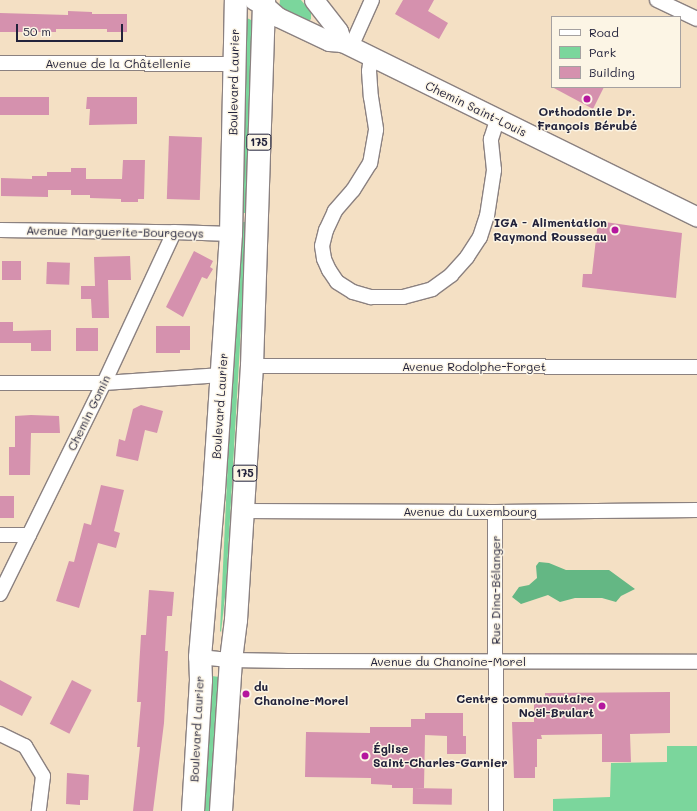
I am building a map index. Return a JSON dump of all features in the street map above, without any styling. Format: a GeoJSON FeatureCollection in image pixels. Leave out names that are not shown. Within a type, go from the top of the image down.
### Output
{"type":"FeatureCollection","features":[{"type":"Feature","properties":{"kind":"main road","name":"Boulevard Laurier"},"geometry":{"type":"LineString","coordinates":[[193,811],[201,680],[200,657],[222,375],[231,234],[236,0]]}},
{"type":"Feature","properties":{"kind":"main road","name":"175"},"geometry":{"type":"LineString","coordinates":[[222,811],[252,366],[261,2]]}},
{"type":"Feature","properties":{"kind":"street"},"geometry":{"type":"LineString","coordinates":[[314,0],[347,44],[372,0]]}},
{"type":"Feature","properties":{"kind":"street"},"geometry":{"type":"LineString","coordinates":[[657,0],[697,19]]}},
{"type":"Feature","properties":{"kind":"street","name":"Chemin Saint-Louis"},"geometry":{"type":"LineString","coordinates":[[261,2],[278,17],[329,41],[347,44],[497,120],[697,217]]}},
{"type":"Feature","properties":{"kind":"street"},"geometry":{"type":"LineString","coordinates":[[371,57],[371,97],[376,130],[370,163],[353,190],[335,211],[326,230],[322,246],[324,259],[337,282],[353,292],[371,297],[403,297],[432,289],[451,275],[467,257],[480,237],[487,216],[494,170],[491,139],[497,120]]}},
{"type":"Feature","properties":{"kind":"street","name":"Avenue de la Châtellenie"},"geometry":{"type":"LineString","coordinates":[[0,63],[235,64]]}},
{"type":"Feature","properties":{"kind":"street","name":"Avenue Marguerite-Bourgeoys"},"geometry":{"type":"LineString","coordinates":[[0,230],[231,234]]}},
{"type":"Feature","properties":{"kind":"street","name":"Chemin Gomin"},"geometry":{"type":"LineString","coordinates":[[0,594],[104,383],[174,232]]}},
{"type":"Feature","properties":{"kind":"street","name":"Avenue Rodolphe-Forget"},"geometry":{"type":"LineString","coordinates":[[252,366],[697,368]]}},
{"type":"Feature","properties":{"kind":"street"},"geometry":{"type":"LineString","coordinates":[[0,383],[104,383],[222,375]]}},
{"type":"Feature","properties":{"kind":"street","name":"Avenue du Luxembourg"},"geometry":{"type":"LineString","coordinates":[[242,511],[495,512],[697,510]]}},
{"type":"Feature","properties":{"kind":"street","name":"Rue Dina-Bélanger"},"geometry":{"type":"LineString","coordinates":[[495,512],[497,662],[496,811]]}},
{"type":"Feature","properties":{"kind":"street"},"geometry":{"type":"LineString","coordinates":[[0,535],[29,535]]}},
{"type":"Feature","properties":{"kind":"street","name":"Avenue du Chanoine-Morel"},"geometry":{"type":"LineString","coordinates":[[200,657],[231,660],[697,662]]}},
{"type":"Feature","properties":{"kind":"street"},"geometry":{"type":"LineString","coordinates":[[0,734],[25,746],[43,776],[39,811]]}},
{"type":"Feature","properties":{"kind":"green space"},"geometry":{"type":"Polygon","coordinates":[[[280,0],[301,0],[311,12],[311,19],[309,21],[279,9],[280,0]]]}},
{"type":"Feature","properties":{"kind":"green space"},"geometry":{"type":"Polygon","coordinates":[[[245,17],[255,22],[246,213],[240,213],[245,17]]]}},
{"type":"Feature","properties":{"kind":"green space"},"geometry":{"type":"Polygon","coordinates":[[[239,222],[247,222],[226,588],[221,632],[220,631],[239,222]]]}},
{"type":"Feature","properties":{"kind":"green space"},"geometry":{"type":"Polygon","coordinates":[[[539,562],[549,563],[566,570],[609,570],[635,589],[621,596],[616,602],[602,598],[575,598],[560,602],[548,595],[521,604],[512,597],[519,587],[529,585],[537,578],[536,566],[539,562]]]}},
{"type":"Feature","properties":{"kind":"green space"},"geometry":{"type":"Polygon","coordinates":[[[212,676],[219,677],[213,811],[203,811],[208,701],[212,676]]]}},
{"type":"Feature","properties":{"kind":"green space"},"geometry":{"type":"Polygon","coordinates":[[[667,746],[697,746],[697,811],[553,811],[553,799],[610,797],[611,763],[667,762],[667,746]]]}},
{"type":"Feature","properties":{"kind":"building"},"geometry":{"type":"Polygon","coordinates":[[[403,0],[434,0],[428,11],[448,23],[439,39],[395,14],[403,0]]]}},
{"type":"Feature","properties":{"kind":"building"},"geometry":{"type":"Polygon","coordinates":[[[68,11],[92,12],[92,14],[127,14],[127,32],[107,32],[107,29],[56,29],[56,32],[0,32],[0,13],[68,15],[68,11]]]}},
{"type":"Feature","properties":{"kind":"building","name":"Orthodontie Dr. François Bérubé"},"geometry":{"type":"Polygon","coordinates":[[[554,88],[604,88],[593,109],[554,88]]]}},
{"type":"Feature","properties":{"kind":"building"},"geometry":{"type":"Polygon","coordinates":[[[0,97],[49,97],[49,115],[0,115],[0,97]]]}},
{"type":"Feature","properties":{"kind":"building"},"geometry":{"type":"Polygon","coordinates":[[[87,97],[137,97],[137,124],[89,125],[90,109],[86,109],[87,97]]]}},
{"type":"Feature","properties":{"kind":"building"},"geometry":{"type":"Polygon","coordinates":[[[169,136],[202,137],[200,200],[167,199],[169,136]]]}},
{"type":"Feature","properties":{"kind":"building"},"geometry":{"type":"Polygon","coordinates":[[[123,160],[145,160],[144,199],[138,199],[138,202],[121,202],[121,199],[90,198],[90,195],[71,195],[71,190],[48,190],[48,197],[1,196],[1,178],[32,179],[32,176],[47,176],[47,172],[71,172],[71,168],[86,168],[86,179],[122,179],[123,160]]]}},
{"type":"Feature","properties":{"kind":"building"},"geometry":{"type":"Polygon","coordinates":[[[598,221],[682,233],[676,298],[582,287],[583,274],[592,274],[598,221]]]}},
{"type":"Feature","properties":{"kind":"building"},"geometry":{"type":"Polygon","coordinates":[[[194,251],[213,261],[210,267],[213,269],[207,279],[202,277],[183,317],[166,307],[194,251]]]}},
{"type":"Feature","properties":{"kind":"building"},"geometry":{"type":"Polygon","coordinates":[[[130,256],[131,280],[108,280],[109,318],[92,318],[91,299],[81,299],[81,286],[95,286],[94,257],[130,256]]]}},
{"type":"Feature","properties":{"kind":"building"},"geometry":{"type":"Polygon","coordinates":[[[2,261],[21,261],[21,280],[2,280],[2,261]]]}},
{"type":"Feature","properties":{"kind":"building"},"geometry":{"type":"Polygon","coordinates":[[[47,262],[70,263],[69,285],[46,284],[47,262]]]}},
{"type":"Feature","properties":{"kind":"building"},"geometry":{"type":"Polygon","coordinates":[[[0,322],[13,322],[13,331],[51,330],[51,351],[31,351],[31,343],[0,343],[0,322]]]}},
{"type":"Feature","properties":{"kind":"building"},"geometry":{"type":"Polygon","coordinates":[[[156,326],[190,326],[190,350],[180,350],[180,353],[156,353],[156,326]]]}},
{"type":"Feature","properties":{"kind":"building"},"geometry":{"type":"Polygon","coordinates":[[[76,328],[98,328],[98,351],[76,351],[76,328]]]}},
{"type":"Feature","properties":{"kind":"building"},"geometry":{"type":"Polygon","coordinates":[[[141,405],[163,411],[157,433],[145,430],[138,461],[116,456],[119,439],[125,441],[133,409],[141,405]]]}},
{"type":"Feature","properties":{"kind":"building"},"geometry":{"type":"Polygon","coordinates":[[[15,416],[59,416],[60,433],[31,433],[30,475],[9,475],[9,447],[15,447],[15,416]]]}},
{"type":"Feature","properties":{"kind":"building"},"geometry":{"type":"Polygon","coordinates":[[[101,485],[124,490],[114,531],[120,533],[116,548],[98,543],[79,608],[56,601],[69,561],[74,562],[84,523],[91,525],[101,485]]]}},
{"type":"Feature","properties":{"kind":"building"},"geometry":{"type":"Polygon","coordinates":[[[0,496],[14,496],[14,518],[0,518],[0,496]]]}},
{"type":"Feature","properties":{"kind":"building"},"geometry":{"type":"Polygon","coordinates":[[[149,590],[174,592],[172,616],[167,616],[165,651],[168,651],[164,723],[153,811],[133,811],[140,747],[137,747],[141,702],[137,702],[141,635],[146,635],[149,590]]]}},
{"type":"Feature","properties":{"kind":"building"},"geometry":{"type":"Polygon","coordinates":[[[0,680],[32,697],[22,716],[0,705],[0,680]]]}},
{"type":"Feature","properties":{"kind":"building"},"geometry":{"type":"Polygon","coordinates":[[[72,680],[92,690],[69,734],[50,724],[72,680]]]}},
{"type":"Feature","properties":{"kind":"building","name":"Centre communautaire Noël-Brulart"},"geometry":{"type":"Polygon","coordinates":[[[670,692],[670,733],[630,734],[631,762],[602,762],[602,734],[541,735],[542,739],[537,739],[537,767],[535,767],[535,778],[514,778],[512,722],[534,722],[534,696],[545,696],[545,693],[670,692]]]}},
{"type":"Feature","properties":{"kind":"building","name":"Église Saint-Charles-Garnier"},"geometry":{"type":"Polygon","coordinates":[[[425,713],[463,713],[463,736],[466,736],[466,754],[447,754],[447,736],[425,735],[424,788],[392,788],[392,785],[371,784],[371,778],[305,777],[306,732],[370,733],[370,727],[411,727],[411,719],[425,719],[425,713]]]}},
{"type":"Feature","properties":{"kind":"building"},"geometry":{"type":"Polygon","coordinates":[[[67,773],[89,775],[88,800],[80,800],[80,805],[66,804],[67,773]]]}},
{"type":"Feature","properties":{"kind":"building"},"geometry":{"type":"Polygon","coordinates":[[[413,788],[452,789],[452,805],[413,804],[413,788]]]}},
{"type":"Feature","properties":{"kind":"place","name":"Orthodontie Dr. François Bérubé"},"geometry":{"type":"Point","coordinates":[587,99]}},
{"type":"Feature","properties":{"kind":"place","name":"IGA - Alimentation Raymond Rousseau"},"geometry":{"type":"Point","coordinates":[615,230]}},
{"type":"Feature","properties":{"kind":"place","name":"du Chanoine-Morel"},"geometry":{"type":"Point","coordinates":[246,694]}},
{"type":"Feature","properties":{"kind":"place","name":"Centre communautaire Noël-Brulart"},"geometry":{"type":"Point","coordinates":[602,706]}},
{"type":"Feature","properties":{"kind":"place","name":"Église Saint-Charles-Garnier"},"geometry":{"type":"Point","coordinates":[365,756]}}]}
